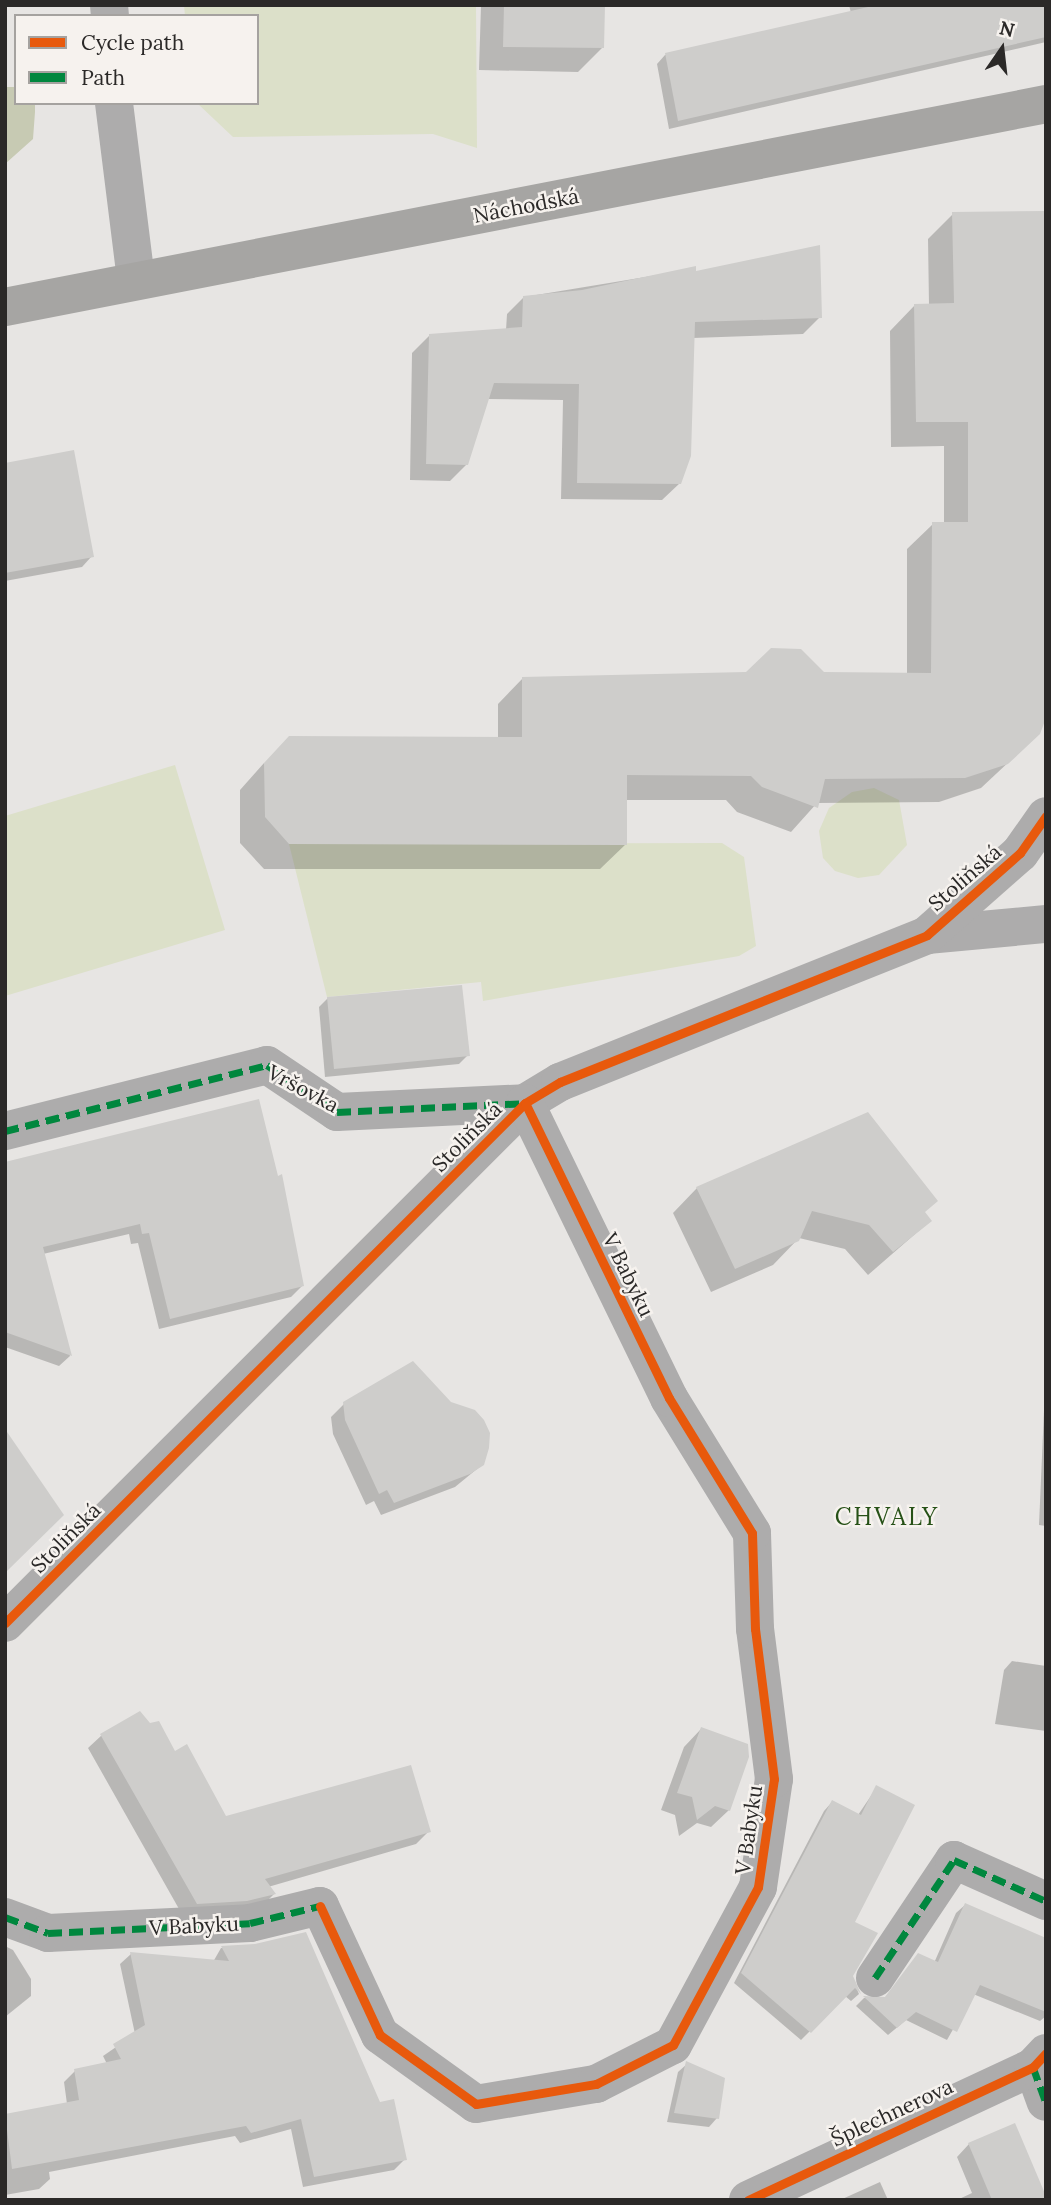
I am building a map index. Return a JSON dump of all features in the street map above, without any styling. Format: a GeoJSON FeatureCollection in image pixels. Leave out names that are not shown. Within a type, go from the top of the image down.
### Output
{"type":"FeatureCollection","features":[{"type":"Feature","properties":{"kind":"main road","name":"Náchodská"},"geometry":{"type":"LineString","coordinates":[[5,307],[1046,104]]}},
{"type":"Feature","properties":{"kind":"street"},"geometry":{"type":"LineString","coordinates":[[114,105],[136,280]]}},
{"type":"Feature","properties":{"kind":"street","name":"Stoliňská"},"geometry":{"type":"LineString","coordinates":[[5,1623],[525,1103],[560,1082],[927,935],[1020,853],[1046,816]]}},
{"type":"Feature","properties":{"kind":"street"},"geometry":{"type":"LineString","coordinates":[[927,935],[1046,924]]}},
{"type":"Feature","properties":{"kind":"street","name":"Vršovka"},"geometry":{"type":"LineString","coordinates":[[5,1131],[267,1065],[337,1111],[525,1103]]}},
{"type":"Feature","properties":{"kind":"street","name":"V Babyku"},"geometry":{"type":"LineString","coordinates":[[5,1917],[48,1933],[250,1923],[320,1906],[380,2035],[476,2104],[596,2084],[673,2045],[758,1887],[774,1779],[755,1629],[752,1533],[669,1398],[525,1103]]}},
{"type":"Feature","properties":{"kind":"street"},"geometry":{"type":"LineString","coordinates":[[876,1978],[954,1860],[1046,1901]]}},
{"type":"Feature","properties":{"kind":"street","name":"Šplechnerova"},"geometry":{"type":"LineString","coordinates":[[748,2200],[1041,2074]]}},
{"type":"Feature","properties":{"kind":"green space"},"geometry":{"type":"Polygon","coordinates":[[[184,5],[476,5],[477,148],[433,134],[233,137],[199,105],[259,105],[259,14],[185,14],[184,5]]]}},
{"type":"Feature","properties":{"kind":"green space"},"geometry":{"type":"Polygon","coordinates":[[[5,87],[14,87],[14,105],[35,105],[33,139],[5,164],[5,87]]]}},
{"type":"Feature","properties":{"kind":"green space"},"geometry":{"type":"Polygon","coordinates":[[[175,765],[225,930],[5,996],[5,816],[175,765]]]}},
{"type":"Feature","properties":{"kind":"green space"},"geometry":{"type":"Polygon","coordinates":[[[874,788],[899,800],[907,845],[879,875],[858,878],[835,871],[823,858],[819,831],[829,808],[852,792],[874,788]]]}},
{"type":"Feature","properties":{"kind":"green space"},"geometry":{"type":"Polygon","coordinates":[[[722,843],[744,857],[756,946],[739,956],[483,1001],[481,982],[327,997],[289,844],[722,843]]]}},
{"type":"Feature","properties":{"kind":"building"},"geometry":{"type":"Polygon","coordinates":[[[504,5],[605,5],[604,48],[503,47],[504,5]]]}},
{"type":"Feature","properties":{"kind":"building"},"geometry":{"type":"Polygon","coordinates":[[[877,5],[1046,5],[1046,37],[678,121],[665,53],[877,5]]]}},
{"type":"Feature","properties":{"kind":"building"},"geometry":{"type":"Polygon","coordinates":[[[1046,211],[1046,718],[1040,734],[1008,764],[965,778],[825,779],[818,808],[762,787],[751,776],[627,775],[627,845],[289,844],[265,817],[264,763],[289,736],[522,737],[522,677],[746,672],[771,648],[801,649],[824,672],[931,673],[932,522],[968,522],[968,422],[916,422],[914,304],[954,303],[952,212],[1046,211]]]}},
{"type":"Feature","properties":{"kind":"building"},"geometry":{"type":"Polygon","coordinates":[[[820,245],[822,318],[695,322],[691,456],[681,484],[577,483],[579,384],[494,383],[468,465],[426,464],[429,334],[522,327],[523,296],[582,290],[696,266],[696,271],[820,245]]]}},
{"type":"Feature","properties":{"kind":"building"},"geometry":{"type":"Polygon","coordinates":[[[74,450],[94,557],[5,573],[5,463],[74,450]]]}},
{"type":"Feature","properties":{"kind":"building"},"geometry":{"type":"Polygon","coordinates":[[[462,985],[470,1056],[334,1069],[327,997],[462,985]]]}},
{"type":"Feature","properties":{"kind":"building"},"geometry":{"type":"Polygon","coordinates":[[[259,1099],[278,1176],[282,1174],[304,1286],[170,1319],[149,1233],[142,1234],[140,1224],[43,1247],[72,1356],[5,1332],[5,1162],[259,1099]]]}},
{"type":"Feature","properties":{"kind":"building"},"geometry":{"type":"Polygon","coordinates":[[[868,1112],[938,1201],[925,1212],[932,1221],[893,1252],[869,1225],[812,1211],[799,1241],[735,1269],[696,1187],[868,1112]]]}},
{"type":"Feature","properties":{"kind":"building"},"geometry":{"type":"Polygon","coordinates":[[[413,1361],[451,1402],[475,1410],[484,1420],[490,1433],[489,1448],[484,1465],[470,1474],[394,1503],[387,1490],[379,1494],[345,1420],[343,1402],[413,1361]]]}},
{"type":"Feature","properties":{"kind":"building"},"geometry":{"type":"Polygon","coordinates":[[[5,1429],[64,1515],[5,1573],[5,1429]]]}},
{"type":"Feature","properties":{"kind":"building"},"geometry":{"type":"Polygon","coordinates":[[[140,1711],[150,1723],[159,1721],[175,1751],[187,1744],[226,1816],[411,1765],[431,1832],[265,1879],[276,1894],[247,1901],[197,1904],[100,1734],[140,1711]]]}},
{"type":"Feature","properties":{"kind":"building"},"geometry":{"type":"Polygon","coordinates":[[[701,1727],[748,1744],[749,1757],[730,1811],[715,1806],[697,1820],[692,1797],[677,1793],[701,1727]]]}},
{"type":"Feature","properties":{"kind":"building"},"geometry":{"type":"Polygon","coordinates":[[[876,1785],[915,1805],[855,1922],[878,1933],[853,1976],[861,1994],[855,1988],[811,2033],[741,1973],[832,1800],[861,1815],[876,1785]]]}},
{"type":"Feature","properties":{"kind":"building"},"geometry":{"type":"Polygon","coordinates":[[[965,1903],[1046,1938],[1046,2012],[980,1985],[957,2032],[916,2012],[897,2028],[863,1996],[885,1997],[918,1953],[938,1962],[965,1903]]]}},
{"type":"Feature","properties":{"kind":"building"},"geometry":{"type":"Polygon","coordinates":[[[306,1932],[380,2102],[394,2099],[407,2160],[314,2177],[301,2119],[251,2133],[246,2126],[12,2169],[5,2114],[79,2100],[74,2069],[121,2059],[113,2044],[145,2025],[130,1952],[229,1961],[221,1946],[255,1944],[306,1932]]]}},
{"type":"Feature","properties":{"kind":"building"},"geometry":{"type":"Polygon","coordinates":[[[686,2061],[725,2078],[719,2119],[674,2113],[686,2061]]]}},
{"type":"Feature","properties":{"kind":"building"},"geometry":{"type":"Polygon","coordinates":[[[1015,2123],[1046,2200],[992,2200],[968,2143],[1015,2123]]]}},
{"type":"Feature","properties":{"kind":"marked path"},"geometry":{"type":"LineString","coordinates":[[5,1131],[267,1065],[337,1112],[525,1103]]}},
{"type":"Feature","properties":{"kind":"marked path"},"geometry":{"type":"LineString","coordinates":[[875,1978],[954,1860],[1046,1901]]}},
{"type":"Feature","properties":{"kind":"marked path"},"geometry":{"type":"LineString","coordinates":[[5,1917],[48,1933],[250,1923],[320,1906],[322,1910]]}},
{"type":"Feature","properties":{"kind":"marked path"},"geometry":{"type":"LineString","coordinates":[[1033,2067],[1046,2102]]}},
{"type":"Feature","properties":{"kind":"cycle path"},"geometry":{"type":"LineString","coordinates":[[5,1623],[525,1103],[560,1082],[927,935],[1020,853],[1046,816]]}},
{"type":"Feature","properties":{"kind":"cycle path"},"geometry":{"type":"LineString","coordinates":[[320,1906],[380,2035],[476,2104],[596,2084],[673,2045],[758,1887],[774,1779],[755,1629],[752,1533],[669,1398],[525,1103]]}},
{"type":"Feature","properties":{"kind":"cycle path"},"geometry":{"type":"LineString","coordinates":[[748,2200],[1033,2067],[1046,2053]]}},
{"type":"Feature","properties":{"kind":"district","name":"CHVALY"},"geometry":{"type":"Point","coordinates":[887,1517]}}]}
